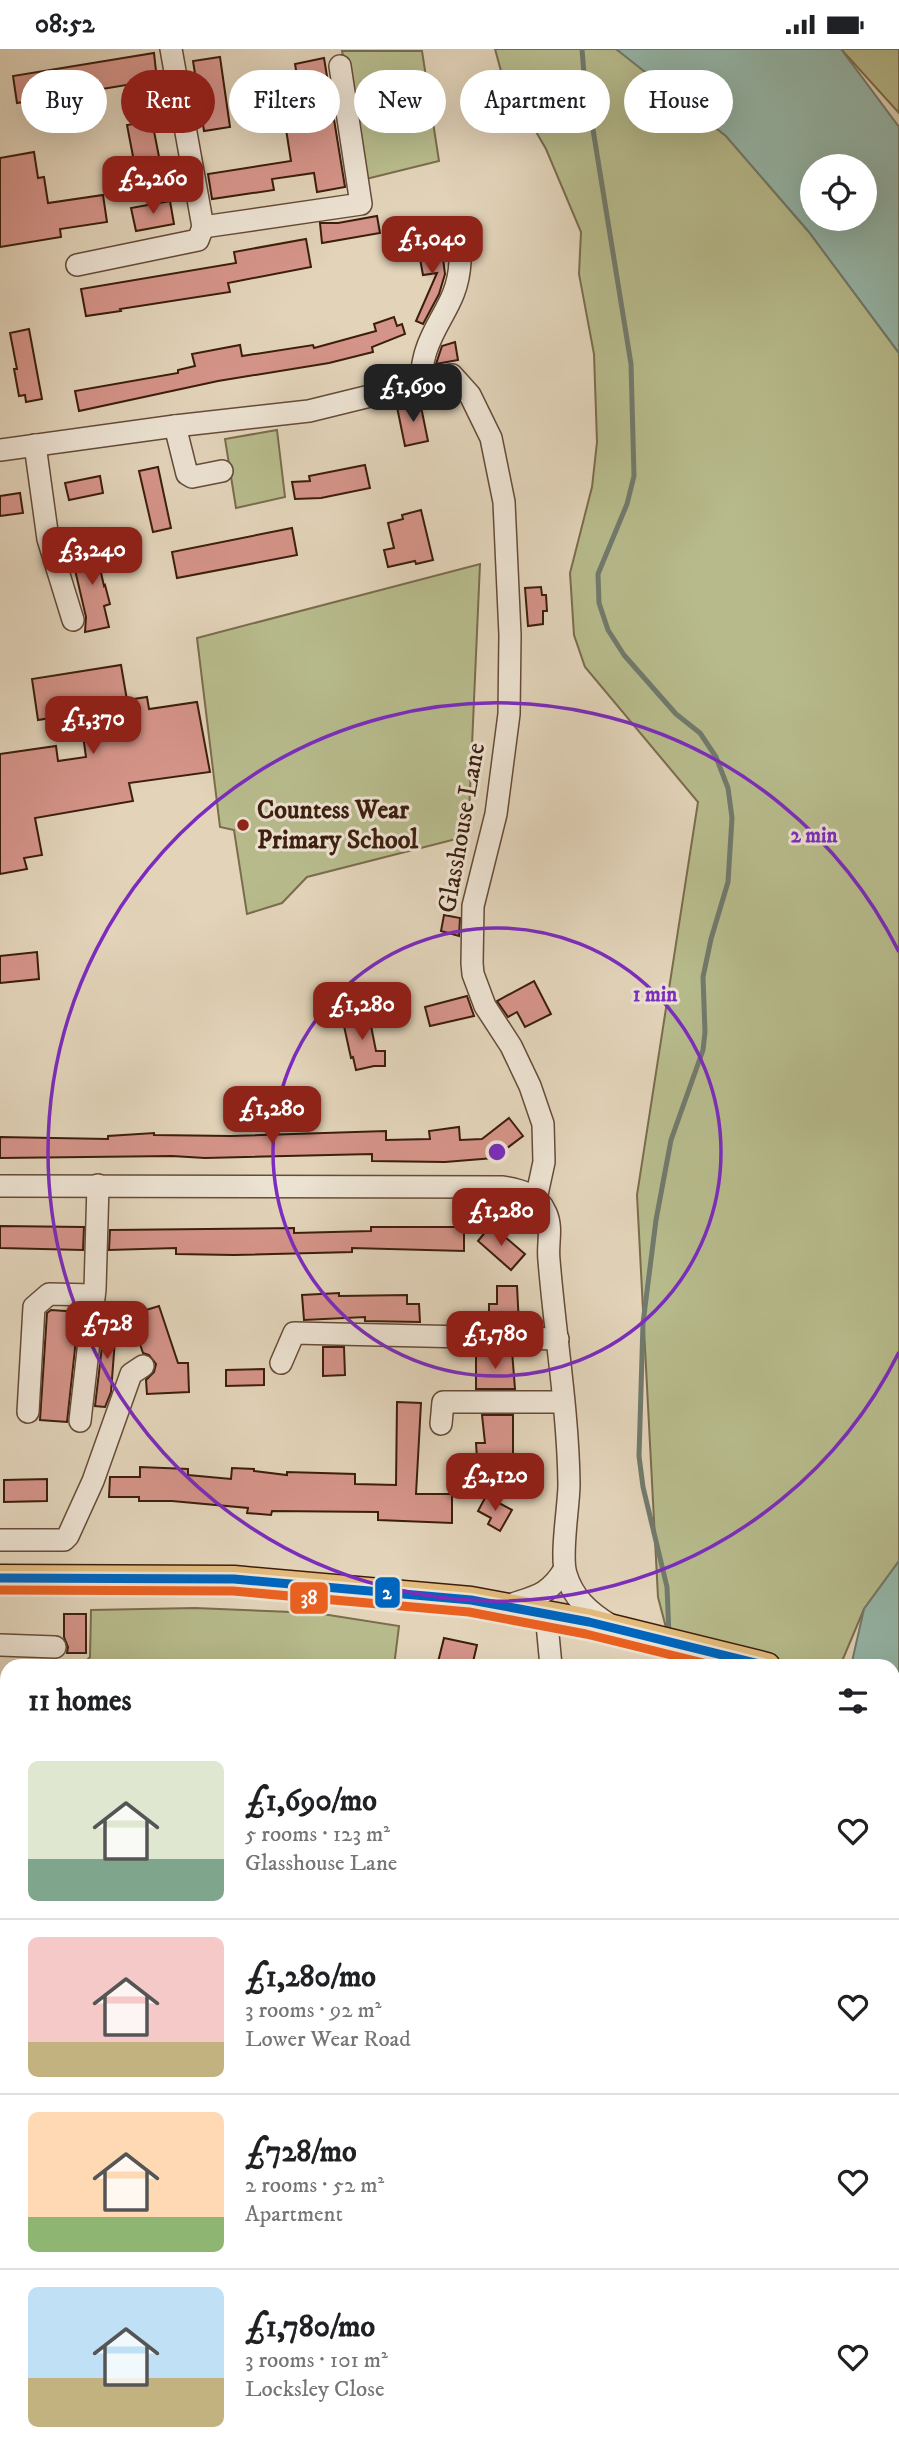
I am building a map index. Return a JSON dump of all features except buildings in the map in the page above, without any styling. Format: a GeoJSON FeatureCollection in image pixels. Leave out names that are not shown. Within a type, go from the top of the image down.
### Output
{"type":"FeatureCollection","features":[{"type":"Feature","properties":{"kind":"main road"},"geometry":{"type":"LineString","coordinates":[[0,1578],[234,1579],[507,1606],[614,1628],[739,1659]]}},
{"type":"Feature","properties":{"kind":"street"},"geometry":{"type":"LineString","coordinates":[[76,265],[198,240],[203,227],[172,49]]}},
{"type":"Feature","properties":{"kind":"street"},"geometry":{"type":"LineString","coordinates":[[203,227],[361,204],[340,66]]}},
{"type":"Feature","properties":{"kind":"street"},"geometry":{"type":"LineString","coordinates":[[421,379],[426,350],[456,290],[460,262]]}},
{"type":"Feature","properties":{"kind":"street","name":"Glasshouse Lane"},"geometry":{"type":"LineString","coordinates":[[0,450],[309,411],[374,395],[421,379],[452,375],[470,395],[491,438],[505,502],[510,635],[509,714],[496,814],[473,906],[472,963],[473,974],[485,1006],[511,1046],[530,1086],[543,1124],[544,1162],[536,1199]]}},
{"type":"Feature","properties":{"kind":"street"},"geometry":{"type":"LineString","coordinates":[[174,426],[187,474],[192,477],[222,471]]}},
{"type":"Feature","properties":{"kind":"street"},"geometry":{"type":"LineString","coordinates":[[35,445],[48,539],[74,620]]}},
{"type":"Feature","properties":{"kind":"street"},"geometry":{"type":"LineString","coordinates":[[80,1421],[94,1295],[98,1185]]}},
{"type":"Feature","properties":{"kind":"street"},"geometry":{"type":"LineString","coordinates":[[0,1186],[503,1187],[523,1191],[536,1199],[545,1212],[550,1229],[548,1257],[558,1339],[569,1485],[564,1570],[575,1596],[591,1613],[614,1628]]}},
{"type":"Feature","properties":{"kind":"street"},"geometry":{"type":"LineString","coordinates":[[28,1412],[34,1307],[49,1294],[94,1295]]}},
{"type":"Feature","properties":{"kind":"street"},"geometry":{"type":"LineString","coordinates":[[281,1363],[294,1325],[558,1339]]}},
{"type":"Feature","properties":{"kind":"street"},"geometry":{"type":"LineString","coordinates":[[0,1540],[64,1540],[68,1536],[80,1515],[131,1374],[143,1366]]}},
{"type":"Feature","properties":{"kind":"street"},"geometry":{"type":"LineString","coordinates":[[442,1424],[443,1402],[563,1402]]}},
{"type":"Feature","properties":{"kind":"street"},"geometry":{"type":"LineString","coordinates":[[507,1606],[548,1590],[554,1586],[564,1570]]}},
{"type":"Feature","properties":{"kind":"street"},"geometry":{"type":"LineString","coordinates":[[546,1613],[550,1659]]}},
{"type":"Feature","properties":{"kind":"street"},"geometry":{"type":"LineString","coordinates":[[0,1645],[55,1647]]}},
{"type":"Feature","properties":{"kind":"green space"},"geometry":{"type":"Polygon","coordinates":[[[495,49],[616,49],[645,70],[624,70],[624,133],[722,133],[800,222],[800,231],[809,232],[899,353],[899,1561],[864,1609],[843,1659],[674,1659],[658,1597],[637,1195],[698,802],[585,667],[574,635],[570,573],[592,487],[597,442],[594,354],[579,274],[581,232],[537,133],[610,133],[610,70],[501,70],[495,49]]]}},
{"type":"Feature","properties":{"kind":"green space"},"geometry":{"type":"Polygon","coordinates":[[[841,49],[899,49],[899,113],[841,49]]]}},
{"type":"Feature","properties":{"kind":"green space"},"geometry":{"type":"Polygon","coordinates":[[[342,51],[422,51],[425,70],[354,70],[354,115],[342,51]]]}},
{"type":"Feature","properties":{"kind":"green space"},"geometry":{"type":"Polygon","coordinates":[[[357,133],[435,133],[439,161],[366,179],[357,133]]]}},
{"type":"Feature","properties":{"kind":"green space"},"geometry":{"type":"Polygon","coordinates":[[[277,430],[285,497],[236,508],[225,439],[277,430]]]}},
{"type":"Feature","properties":{"kind":"green space"},"geometry":{"type":"Polygon","coordinates":[[[480,564],[468,836],[307,877],[282,903],[247,914],[234,830],[220,827],[197,638],[480,564]]]}},
{"type":"Feature","properties":{"kind":"green space"},"geometry":{"type":"Polygon","coordinates":[[[195,1608],[316,1613],[399,1626],[395,1659],[88,1659],[91,1610],[195,1608]]]}},
{"type":"Feature","properties":{"kind":"shaded area"},"geometry":{"type":"Polygon","coordinates":[[[616,49],[841,49],[899,127],[899,353],[808,231],[877,231],[877,154],[800,154],[800,222],[722,133],[733,133],[733,70],[643,70],[616,49]]]}},
{"type":"Feature","properties":{"kind":"shaded area"},"geometry":{"type":"Polygon","coordinates":[[[899,1561],[899,1659],[853,1659],[864,1609],[899,1561]]]}},
{"type":"Feature","properties":{"kind":"waterway"},"geometry":{"type":"LineString","coordinates":[[582,49],[631,364],[634,476],[627,504],[598,574],[599,603],[608,630],[624,655],[676,714],[700,733],[716,757],[728,788],[732,818],[728,882],[703,977],[703,1050],[671,1140],[656,1220],[643,1323],[639,1456],[643,1487],[667,1587],[669,1635]]}},
{"type":"Feature","properties":{"kind":"waterway"},"geometry":{"type":"LineString","coordinates":[[669,1648],[670,1659]]}},
{"type":"Feature","properties":{"kind":"transit line","name":"2"},"geometry":{"type":"LineString","coordinates":[[0,1578],[234,1579],[471,1600],[589,1622],[739,1659]]}},
{"type":"Feature","properties":{"kind":"transit line","name":"38"},"geometry":{"type":"LineString","coordinates":[[0,1590],[233,1591],[469,1612],[586,1634],[688,1659]]}},
{"type":"Feature","properties":{"kind":"place","name":"Countess Wear Primary School"},"geometry":{"type":"Point","coordinates":[243,825]}}]}
